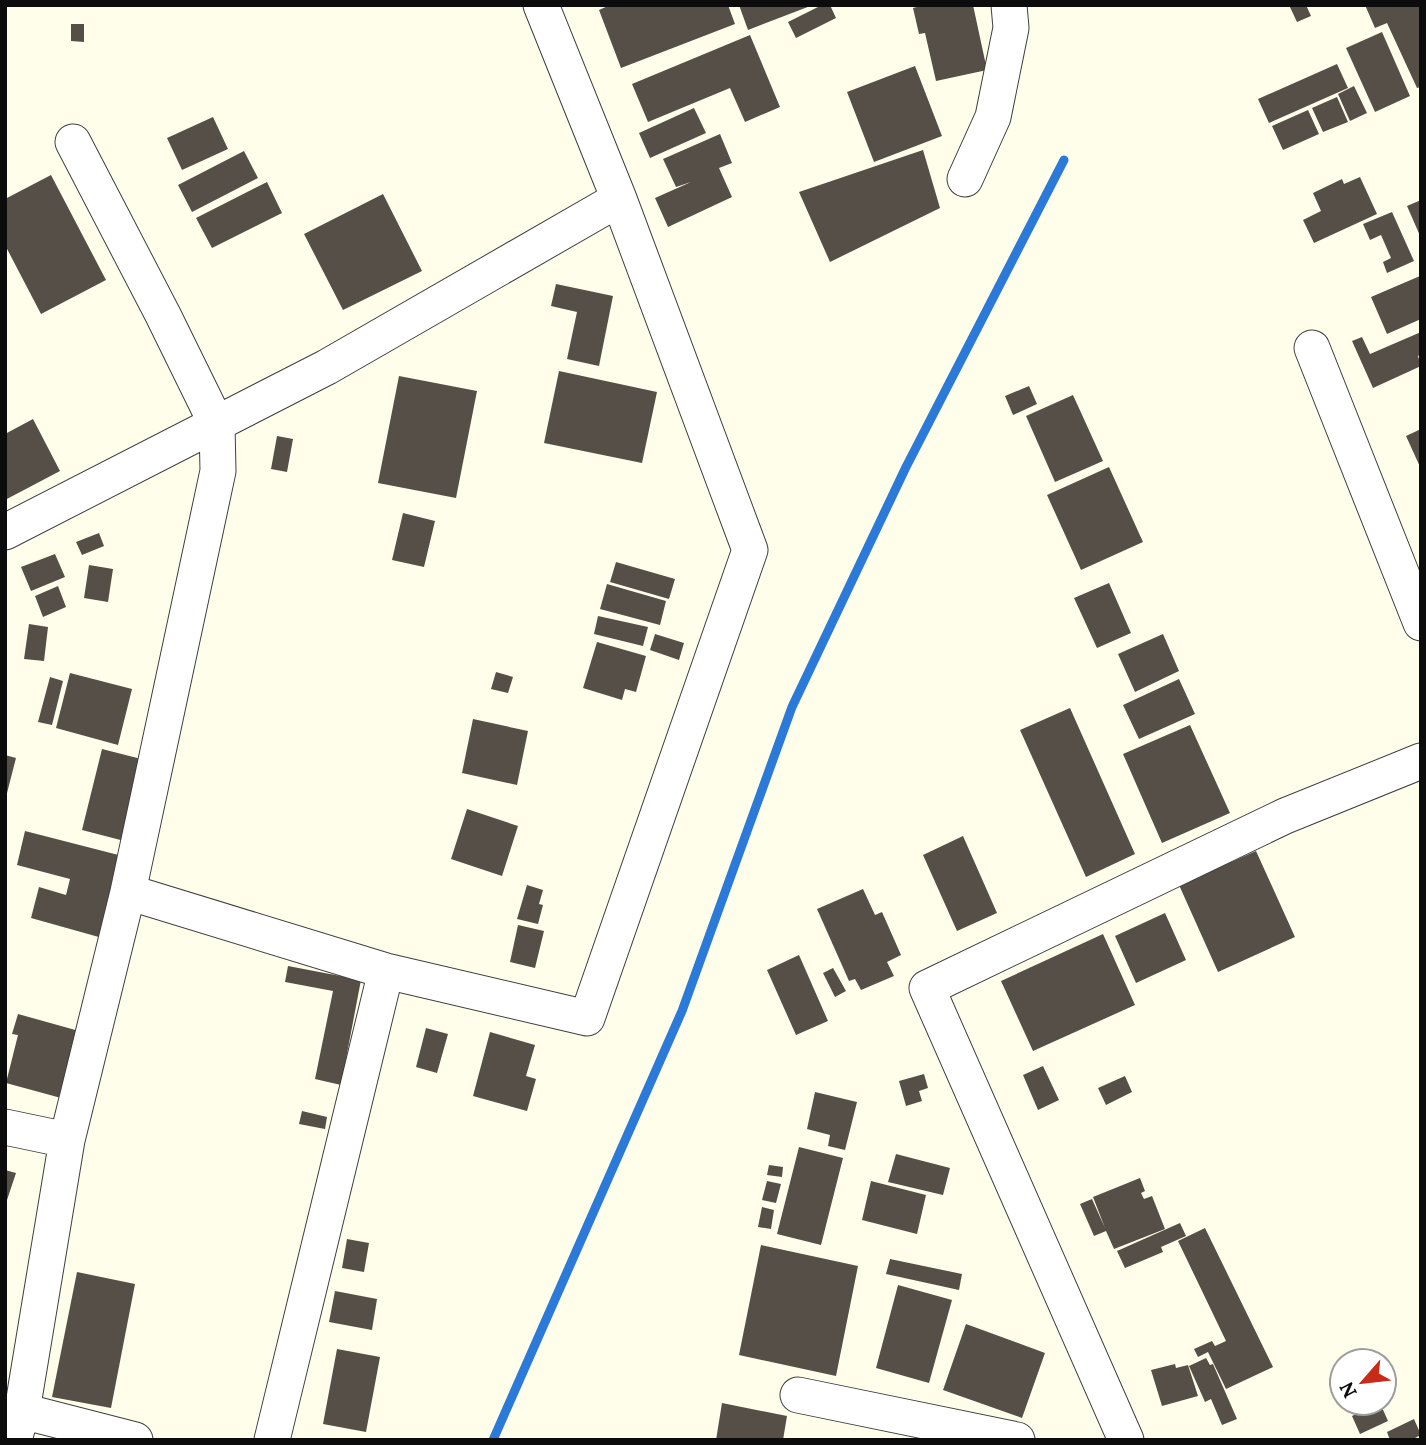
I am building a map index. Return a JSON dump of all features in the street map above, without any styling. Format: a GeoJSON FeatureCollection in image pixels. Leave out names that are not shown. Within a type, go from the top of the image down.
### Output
{"type":"FeatureCollection","features":[{"type":"Feature","properties":{"kind":"street"},"geometry":{"type":"LineString","coordinates":[[128,892],[386,971],[587,1018],[750,550],[619,199],[541,5]]}},
{"type":"Feature","properties":{"kind":"street"},"geometry":{"type":"LineString","coordinates":[[965,179],[993,117],[1011,28],[1009,5]]}},
{"type":"Feature","properties":{"kind":"street"},"geometry":{"type":"LineString","coordinates":[[73,142],[157,302],[217,425],[218,471],[128,892],[67,1140],[18,1425],[135,1440]]}},
{"type":"Feature","properties":{"kind":"street"},"geometry":{"type":"LineString","coordinates":[[5,532],[327,368],[619,199]]}},
{"type":"Feature","properties":{"kind":"street"},"geometry":{"type":"LineString","coordinates":[[1312,348],[1421,623]]}},
{"type":"Feature","properties":{"kind":"street"},"geometry":{"type":"LineString","coordinates":[[1126,1440],[927,988],[1286,816],[1421,761]]}},
{"type":"Feature","properties":{"kind":"street"},"geometry":{"type":"LineString","coordinates":[[272,1440],[386,971]]}},
{"type":"Feature","properties":{"kind":"street"},"geometry":{"type":"LineString","coordinates":[[5,1127],[67,1140]]}},
{"type":"Feature","properties":{"kind":"street"},"geometry":{"type":"LineString","coordinates":[[798,1395],[1017,1440]]}},
{"type":"Feature","properties":{"kind":"building"},"geometry":{"type":"Polygon","coordinates":[[[610,5],[728,5],[735,24],[621,68],[599,10],[610,5]]]}},
{"type":"Feature","properties":{"kind":"building"},"geometry":{"type":"Polygon","coordinates":[[[739,5],[813,5],[748,30],[739,5]]]}},
{"type":"Feature","properties":{"kind":"building"},"geometry":{"type":"Polygon","coordinates":[[[822,5],[830,5],[836,18],[796,38],[788,22],[822,5]]]}},
{"type":"Feature","properties":{"kind":"building"},"geometry":{"type":"Polygon","coordinates":[[[924,5],[973,5],[987,70],[936,81],[925,33],[919,34],[913,8],[924,5]]]}},
{"type":"Feature","properties":{"kind":"building"},"geometry":{"type":"Polygon","coordinates":[[[1289,5],[1306,5],[1311,16],[1297,22],[1289,5]]]}},
{"type":"Feature","properties":{"kind":"building"},"geometry":{"type":"Polygon","coordinates":[[[1365,5],[1421,5],[1421,87],[1417,88],[1387,23],[1375,28],[1365,5]]]}},
{"type":"Feature","properties":{"kind":"building"},"geometry":{"type":"Polygon","coordinates":[[[71,24],[84,24],[84,42],[71,41],[71,24]]]}},
{"type":"Feature","properties":{"kind":"building"},"geometry":{"type":"Polygon","coordinates":[[[1382,32],[1410,96],[1375,112],[1346,48],[1382,32]]]}},
{"type":"Feature","properties":{"kind":"building"},"geometry":{"type":"Polygon","coordinates":[[[750,35],[780,107],[745,122],[730,88],[648,122],[632,84],[750,35]]]}},
{"type":"Feature","properties":{"kind":"building"},"geometry":{"type":"Polygon","coordinates":[[[1337,64],[1348,88],[1269,123],[1258,99],[1337,64]]]}},
{"type":"Feature","properties":{"kind":"building"},"geometry":{"type":"Polygon","coordinates":[[[915,66],[942,136],[874,162],[847,92],[915,66]]]}},
{"type":"Feature","properties":{"kind":"building"},"geometry":{"type":"Polygon","coordinates":[[[1354,86],[1367,113],[1350,121],[1338,94],[1354,86]]]}},
{"type":"Feature","properties":{"kind":"building"},"geometry":{"type":"Polygon","coordinates":[[[1337,97],[1348,122],[1323,132],[1312,108],[1337,97]]]}},
{"type":"Feature","properties":{"kind":"building"},"geometry":{"type":"Polygon","coordinates":[[[694,108],[706,133],[650,158],[639,133],[694,108]]]}},
{"type":"Feature","properties":{"kind":"building"},"geometry":{"type":"Polygon","coordinates":[[[1308,110],[1319,134],[1283,150],[1272,126],[1308,110]]]}},
{"type":"Feature","properties":{"kind":"building"},"geometry":{"type":"Polygon","coordinates":[[[213,117],[228,149],[182,170],[167,138],[213,117]]]}},
{"type":"Feature","properties":{"kind":"building"},"geometry":{"type":"Polygon","coordinates":[[[720,134],[732,163],[719,168],[732,197],[668,227],[655,198],[691,182],[676,187],[663,159],[720,134]]]}},
{"type":"Feature","properties":{"kind":"building"},"geometry":{"type":"Polygon","coordinates":[[[923,150],[940,208],[830,262],[799,192],[923,150]]]}},
{"type":"Feature","properties":{"kind":"building"},"geometry":{"type":"Polygon","coordinates":[[[244,151],[258,178],[192,212],[178,185],[244,151]]]}},
{"type":"Feature","properties":{"kind":"building"},"geometry":{"type":"Polygon","coordinates":[[[51,175],[106,280],[41,314],[5,245],[5,199],[51,175]]]}},
{"type":"Feature","properties":{"kind":"building"},"geometry":{"type":"Polygon","coordinates":[[[1360,177],[1377,214],[1314,243],[1303,220],[1321,211],[1313,193],[1342,179],[1344,184],[1360,177]]]}},
{"type":"Feature","properties":{"kind":"building"},"geometry":{"type":"Polygon","coordinates":[[[267,182],[282,213],[212,248],[196,218],[267,182]]]}},
{"type":"Feature","properties":{"kind":"building"},"geometry":{"type":"Polygon","coordinates":[[[383,194],[422,271],[343,310],[304,234],[383,194]]]}},
{"type":"Feature","properties":{"kind":"building"},"geometry":{"type":"Polygon","coordinates":[[[1421,200],[1421,238],[1407,206],[1421,200]]]}},
{"type":"Feature","properties":{"kind":"building"},"geometry":{"type":"Polygon","coordinates":[[[1392,212],[1414,261],[1387,273],[1383,262],[1391,258],[1381,235],[1370,240],[1363,224],[1392,212]]]}},
{"type":"Feature","properties":{"kind":"building"},"geometry":{"type":"Polygon","coordinates":[[[1420,276],[1421,319],[1387,334],[1371,297],[1420,276]]]}},
{"type":"Feature","properties":{"kind":"building"},"geometry":{"type":"Polygon","coordinates":[[[556,284],[613,296],[599,366],[567,359],[577,312],[551,306],[556,284]]]}},
{"type":"Feature","properties":{"kind":"building"},"geometry":{"type":"Polygon","coordinates":[[[1421,332],[1421,354],[1418,356],[1421,366],[1373,388],[1352,341],[1362,337],[1370,354],[1421,332]]]}},
{"type":"Feature","properties":{"kind":"building"},"geometry":{"type":"Polygon","coordinates":[[[559,371],[657,392],[642,463],[544,443],[559,371]]]}},
{"type":"Feature","properties":{"kind":"building"},"geometry":{"type":"Polygon","coordinates":[[[399,376],[477,391],[456,498],[378,483],[399,376]]]}},
{"type":"Feature","properties":{"kind":"building"},"geometry":{"type":"Polygon","coordinates":[[[1029,386],[1037,404],[1013,415],[1005,396],[1029,386]]]}},
{"type":"Feature","properties":{"kind":"building"},"geometry":{"type":"Polygon","coordinates":[[[1073,395],[1103,461],[1055,482],[1026,416],[1073,395]]]}},
{"type":"Feature","properties":{"kind":"building"},"geometry":{"type":"Polygon","coordinates":[[[33,419],[60,471],[5,500],[5,434],[33,419]]]}},
{"type":"Feature","properties":{"kind":"building"},"geometry":{"type":"Polygon","coordinates":[[[1421,429],[1421,469],[1406,436],[1421,429]]]}},
{"type":"Feature","properties":{"kind":"building"},"geometry":{"type":"Polygon","coordinates":[[[277,436],[293,439],[287,472],[271,469],[277,436]]]}},
{"type":"Feature","properties":{"kind":"building"},"geometry":{"type":"Polygon","coordinates":[[[1109,467],[1143,542],[1081,570],[1047,495],[1109,467]]]}},
{"type":"Feature","properties":{"kind":"building"},"geometry":{"type":"Polygon","coordinates":[[[403,513],[435,521],[424,567],[392,560],[403,513]]]}},
{"type":"Feature","properties":{"kind":"building"},"geometry":{"type":"Polygon","coordinates":[[[99,533],[104,546],[82,555],[76,542],[99,533]]]}},
{"type":"Feature","properties":{"kind":"building"},"geometry":{"type":"Polygon","coordinates":[[[55,554],[65,577],[31,591],[21,567],[55,554]]]}},
{"type":"Feature","properties":{"kind":"building"},"geometry":{"type":"Polygon","coordinates":[[[616,562],[675,579],[669,599],[610,582],[616,562]]]}},
{"type":"Feature","properties":{"kind":"building"},"geometry":{"type":"Polygon","coordinates":[[[89,565],[113,569],[108,602],[84,598],[89,565]]]}},
{"type":"Feature","properties":{"kind":"building"},"geometry":{"type":"Polygon","coordinates":[[[1109,583],[1131,633],[1097,648],[1074,598],[1109,583]]]}},
{"type":"Feature","properties":{"kind":"building"},"geometry":{"type":"Polygon","coordinates":[[[607,584],[666,601],[660,625],[600,609],[607,584]]]}},
{"type":"Feature","properties":{"kind":"building"},"geometry":{"type":"Polygon","coordinates":[[[58,586],[66,607],[43,617],[35,596],[58,586]]]}},
{"type":"Feature","properties":{"kind":"building"},"geometry":{"type":"Polygon","coordinates":[[[598,616],[648,627],[643,646],[594,634],[598,616]]]}},
{"type":"Feature","properties":{"kind":"building"},"geometry":{"type":"Polygon","coordinates":[[[29,624],[48,627],[44,661],[24,659],[29,624]]]}},
{"type":"Feature","properties":{"kind":"building"},"geometry":{"type":"Polygon","coordinates":[[[655,634],[684,643],[679,660],[650,650],[655,634]]]}},
{"type":"Feature","properties":{"kind":"building"},"geometry":{"type":"Polygon","coordinates":[[[1163,634],[1179,671],[1135,692],[1118,654],[1163,634]]]}},
{"type":"Feature","properties":{"kind":"building"},"geometry":{"type":"Polygon","coordinates":[[[597,642],[646,656],[636,692],[625,689],[622,700],[583,688],[597,642]]]}},
{"type":"Feature","properties":{"kind":"building"},"geometry":{"type":"Polygon","coordinates":[[[496,672],[513,677],[508,693],[491,689],[496,672]]]}},
{"type":"Feature","properties":{"kind":"building"},"geometry":{"type":"Polygon","coordinates":[[[70,673],[132,689],[118,745],[56,728],[70,673]]]}},
{"type":"Feature","properties":{"kind":"building"},"geometry":{"type":"Polygon","coordinates":[[[50,677],[63,681],[52,725],[38,722],[50,677]]]}},
{"type":"Feature","properties":{"kind":"building"},"geometry":{"type":"Polygon","coordinates":[[[1179,679],[1195,714],[1139,739],[1123,705],[1179,679]]]}},
{"type":"Feature","properties":{"kind":"building"},"geometry":{"type":"Polygon","coordinates":[[[1070,708],[1135,854],[1086,877],[1020,730],[1070,708]]]}},
{"type":"Feature","properties":{"kind":"building"},"geometry":{"type":"Polygon","coordinates":[[[473,719],[528,731],[517,785],[462,773],[473,719]]]}},
{"type":"Feature","properties":{"kind":"building"},"geometry":{"type":"Polygon","coordinates":[[[1190,725],[1230,813],[1162,843],[1123,754],[1190,725]]]}},
{"type":"Feature","properties":{"kind":"building"},"geometry":{"type":"Polygon","coordinates":[[[102,749],[157,763],[136,844],[82,830],[102,749]]]}},
{"type":"Feature","properties":{"kind":"building"},"geometry":{"type":"Polygon","coordinates":[[[5,755],[16,758],[6,797],[5,797],[5,755]]]}},
{"type":"Feature","properties":{"kind":"building"},"geometry":{"type":"Polygon","coordinates":[[[467,809],[518,826],[502,876],[451,859],[467,809]]]}},
{"type":"Feature","properties":{"kind":"building"},"geometry":{"type":"Polygon","coordinates":[[[25,831],[134,859],[113,941],[31,918],[39,887],[66,895],[70,879],[17,865],[25,831]]]}},
{"type":"Feature","properties":{"kind":"building"},"geometry":{"type":"Polygon","coordinates":[[[963,836],[997,913],[957,931],[923,855],[963,836]]]}},
{"type":"Feature","properties":{"kind":"building"},"geometry":{"type":"Polygon","coordinates":[[[1256,851],[1295,937],[1218,972],[1179,885],[1256,851]]]}},
{"type":"Feature","properties":{"kind":"building"},"geometry":{"type":"Polygon","coordinates":[[[527,885],[543,890],[539,904],[543,905],[538,924],[517,919],[527,885]]]}},
{"type":"Feature","properties":{"kind":"building"},"geometry":{"type":"Polygon","coordinates":[[[863,889],[875,915],[882,912],[901,955],[887,962],[894,976],[861,990],[855,979],[849,981],[817,909],[863,889]]]}},
{"type":"Feature","properties":{"kind":"building"},"geometry":{"type":"Polygon","coordinates":[[[1165,913],[1186,960],[1136,983],[1115,936],[1165,913]]]}},
{"type":"Feature","properties":{"kind":"building"},"geometry":{"type":"Polygon","coordinates":[[[518,925],[544,931],[535,968],[510,962],[518,925]]]}},
{"type":"Feature","properties":{"kind":"building"},"geometry":{"type":"Polygon","coordinates":[[[1103,934],[1135,1005],[1033,1051],[1001,981],[1103,934]]]}},
{"type":"Feature","properties":{"kind":"building"},"geometry":{"type":"Polygon","coordinates":[[[799,955],[828,1021],[796,1035],[767,970],[799,955]]]}},
{"type":"Feature","properties":{"kind":"building"},"geometry":{"type":"Polygon","coordinates":[[[288,966],[361,980],[341,1085],[315,1079],[333,991],[285,982],[288,966]]]}},
{"type":"Feature","properties":{"kind":"building"},"geometry":{"type":"Polygon","coordinates":[[[833,968],[846,991],[835,997],[823,973],[833,968]]]}},
{"type":"Feature","properties":{"kind":"building"},"geometry":{"type":"Polygon","coordinates":[[[18,1014],[79,1031],[61,1098],[6,1083],[18,1035],[12,1034],[18,1014]]]}},
{"type":"Feature","properties":{"kind":"building"},"geometry":{"type":"Polygon","coordinates":[[[426,1028],[448,1034],[437,1073],[416,1067],[426,1028]]]}},
{"type":"Feature","properties":{"kind":"building"},"geometry":{"type":"Polygon","coordinates":[[[490,1032],[535,1045],[526,1076],[536,1079],[527,1111],[473,1096],[490,1032]]]}},
{"type":"Feature","properties":{"kind":"building"},"geometry":{"type":"Polygon","coordinates":[[[1043,1066],[1059,1100],[1038,1110],[1023,1075],[1043,1066]]]}},
{"type":"Feature","properties":{"kind":"building"},"geometry":{"type":"Polygon","coordinates":[[[924,1074],[928,1088],[919,1091],[922,1101],[906,1106],[899,1081],[924,1074]]]}},
{"type":"Feature","properties":{"kind":"building"},"geometry":{"type":"Polygon","coordinates":[[[1125,1076],[1132,1092],[1106,1105],[1098,1088],[1125,1076]]]}},
{"type":"Feature","properties":{"kind":"building"},"geometry":{"type":"Polygon","coordinates":[[[815,1092],[857,1102],[845,1150],[828,1146],[830,1135],[807,1129],[815,1092]]]}},
{"type":"Feature","properties":{"kind":"building"},"geometry":{"type":"Polygon","coordinates":[[[302,1111],[327,1117],[325,1129],[299,1124],[302,1111]]]}},
{"type":"Feature","properties":{"kind":"building"},"geometry":{"type":"Polygon","coordinates":[[[799,1147],[843,1158],[821,1245],[777,1234],[799,1147]]]}},
{"type":"Feature","properties":{"kind":"building"},"geometry":{"type":"Polygon","coordinates":[[[896,1154],[950,1168],[943,1195],[888,1182],[896,1154]]]}},
{"type":"Feature","properties":{"kind":"building"},"geometry":{"type":"Polygon","coordinates":[[[769,1165],[783,1167],[782,1177],[767,1175],[769,1165]]]}},
{"type":"Feature","properties":{"kind":"building"},"geometry":{"type":"Polygon","coordinates":[[[5,1170],[16,1173],[6,1203],[5,1203],[5,1170]]]}},
{"type":"Feature","properties":{"kind":"building"},"geometry":{"type":"Polygon","coordinates":[[[1140,1178],[1145,1191],[1141,1193],[1144,1199],[1152,1196],[1165,1229],[1114,1249],[1106,1231],[1094,1236],[1080,1204],[1092,1199],[1105,1228],[1093,1197],[1140,1178]]]}},
{"type":"Feature","properties":{"kind":"building"},"geometry":{"type":"Polygon","coordinates":[[[767,1181],[781,1184],[776,1203],[762,1200],[767,1181]]]}},
{"type":"Feature","properties":{"kind":"building"},"geometry":{"type":"Polygon","coordinates":[[[871,1181],[926,1195],[917,1234],[862,1220],[871,1181]]]}},
{"type":"Feature","properties":{"kind":"building"},"geometry":{"type":"Polygon","coordinates":[[[762,1207],[774,1210],[771,1229],[758,1227],[762,1207]]]}},
{"type":"Feature","properties":{"kind":"building"},"geometry":{"type":"Polygon","coordinates":[[[1180,1223],[1186,1236],[1161,1247],[1163,1252],[1125,1268],[1117,1251],[1180,1223]]]}},
{"type":"Feature","properties":{"kind":"building"},"geometry":{"type":"Polygon","coordinates":[[[1205,1228],[1273,1367],[1226,1389],[1208,1352],[1198,1357],[1194,1349],[1212,1341],[1215,1346],[1226,1341],[1178,1241],[1205,1228]]]}},
{"type":"Feature","properties":{"kind":"building"},"geometry":{"type":"Polygon","coordinates":[[[347,1239],[369,1243],[364,1272],[342,1268],[347,1239]]]}},
{"type":"Feature","properties":{"kind":"building"},"geometry":{"type":"Polygon","coordinates":[[[761,1245],[858,1266],[836,1376],[739,1355],[761,1245]]]}},
{"type":"Feature","properties":{"kind":"building"},"geometry":{"type":"Polygon","coordinates":[[[890,1259],[962,1274],[959,1290],[886,1274],[890,1259]]]}},
{"type":"Feature","properties":{"kind":"building"},"geometry":{"type":"Polygon","coordinates":[[[77,1272],[135,1284],[111,1408],[52,1397],[77,1272]]]}},
{"type":"Feature","properties":{"kind":"building"},"geometry":{"type":"Polygon","coordinates":[[[898,1285],[952,1300],[929,1383],[876,1368],[898,1285]]]}},
{"type":"Feature","properties":{"kind":"building"},"geometry":{"type":"Polygon","coordinates":[[[335,1291],[377,1299],[372,1330],[329,1322],[335,1291]]]}},
{"type":"Feature","properties":{"kind":"building"},"geometry":{"type":"Polygon","coordinates":[[[966,1324],[1045,1353],[1022,1418],[943,1390],[966,1324]]]}},
{"type":"Feature","properties":{"kind":"building"},"geometry":{"type":"Polygon","coordinates":[[[337,1349],[380,1357],[366,1432],[323,1424],[337,1349]]]}},
{"type":"Feature","properties":{"kind":"building"},"geometry":{"type":"Polygon","coordinates":[[[1206,1358],[1210,1365],[1213,1364],[1237,1419],[1222,1425],[1211,1399],[1205,1402],[1189,1366],[1206,1358]]]}},
{"type":"Feature","properties":{"kind":"building"},"geometry":{"type":"Polygon","coordinates":[[[1175,1364],[1176,1368],[1188,1365],[1198,1396],[1162,1406],[1151,1370],[1175,1364]]]}},
{"type":"Feature","properties":{"kind":"building"},"geometry":{"type":"Polygon","coordinates":[[[722,1403],[787,1416],[783,1440],[716,1440],[722,1403]]]}},
{"type":"Feature","properties":{"kind":"building"},"geometry":{"type":"Polygon","coordinates":[[[1352,1417],[1386,1417],[1388,1421],[1360,1434],[1352,1417]]]}},
{"type":"Feature","properties":{"kind":"building"},"geometry":{"type":"Polygon","coordinates":[[[1414,1419],[1421,1435],[1411,1440],[1390,1440],[1387,1432],[1414,1419]]]}},
{"type":"Feature","properties":{"kind":"waterway"},"geometry":{"type":"LineString","coordinates":[[493,1440],[682,1011],[792,707],[906,467],[1064,160]]}}]}
